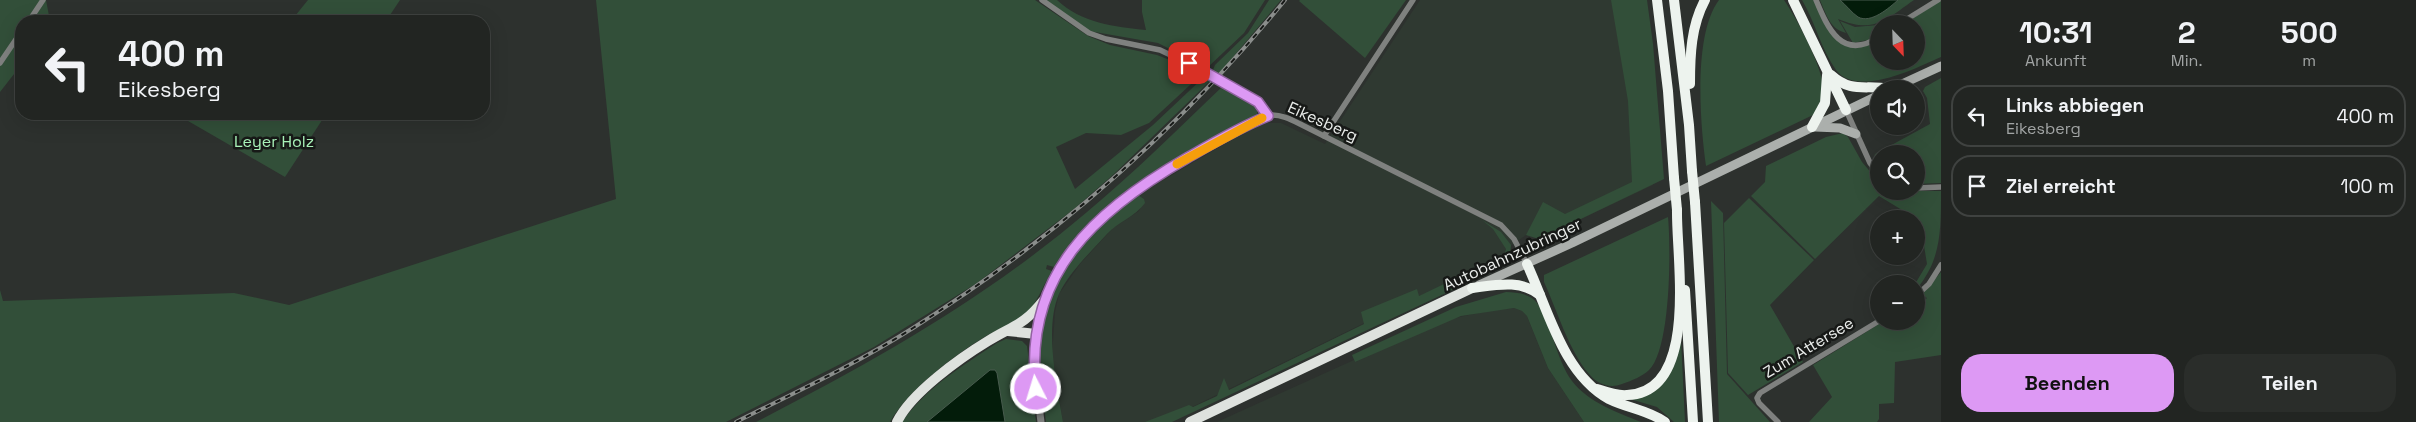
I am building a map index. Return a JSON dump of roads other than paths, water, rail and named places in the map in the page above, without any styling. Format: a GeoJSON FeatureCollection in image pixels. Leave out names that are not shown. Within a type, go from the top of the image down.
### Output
{"type":"FeatureCollection","features":[{"type":"Feature","properties":{"kind":"highway"},"geometry":{"type":"LineString","coordinates":[[1657,0],[1668,92],[1687,315],[1693,422]]}},
{"type":"Feature","properties":{"kind":"highway"},"geometry":{"type":"LineString","coordinates":[[1674,0],[1689,125],[1708,422]]}},
{"type":"Feature","properties":{"kind":"highway"},"geometry":{"type":"LineString","coordinates":[[1689,125],[1690,54],[1694,28],[1705,0]]}},
{"type":"Feature","properties":{"kind":"highway"},"geometry":{"type":"LineString","coordinates":[[1793,0],[1846,110]]}},
{"type":"Feature","properties":{"kind":"highway"},"geometry":{"type":"LineString","coordinates":[[1827,71],[1848,87],[1858,89],[1870,87]]}},
{"type":"Feature","properties":{"kind":"highway"},"geometry":{"type":"LineString","coordinates":[[1812,127],[1825,103],[1827,71]]}},
{"type":"Feature","properties":{"kind":"highway"},"geometry":{"type":"LineString","coordinates":[[1596,390],[1626,395],[1641,393],[1654,387],[1670,366],[1676,343],[1678,315],[1677,210]]}},
{"type":"Feature","properties":{"kind":"highway"},"geometry":{"type":"LineString","coordinates":[[1527,264],[1573,366],[1587,384],[1609,399],[1646,411],[1665,422]]}},
{"type":"Feature","properties":{"kind":"highway"},"geometry":{"type":"LineString","coordinates":[[1472,288],[1500,284],[1521,284],[1542,296]]}},
{"type":"Feature","properties":{"kind":"highway","name":"Autobahnzubringer"},"geometry":{"type":"LineString","coordinates":[[1190,422],[1472,288]]}},
{"type":"Feature","properties":{"kind":"highway"},"geometry":{"type":"LineString","coordinates":[[897,422],[926,386],[988,341],[1023,323],[1043,301]]}},
{"type":"Feature","properties":{"kind":"highway"},"geometry":{"type":"LineString","coordinates":[[1007,331],[1036,334]]}},
{"type":"Feature","properties":{"kind":"main road"},"geometry":{"type":"LineString","coordinates":[[1910,80],[1941,66]]}},
{"type":"Feature","properties":{"kind":"main road","name":"Autobahnzubringer"},"geometry":{"type":"LineString","coordinates":[[1472,288],[1527,264],[1870,99]]}},
{"type":"Feature","properties":{"kind":"main road"},"geometry":{"type":"LineString","coordinates":[[1812,127],[1840,128],[1856,134]]}},
{"type":"Feature","properties":{"kind":"street"},"geometry":{"type":"LineString","coordinates":[[33,15],[43,0]]}},
{"type":"Feature","properties":{"kind":"street","name":"Eikesberg"},"geometry":{"type":"LineString","coordinates":[[1042,0],[1089,33],[1106,39],[1160,50],[1206,72],[1258,102],[1268,116],[1285,117],[1501,225],[1514,239],[1527,264]]}},
{"type":"Feature","properties":{"kind":"street"},"geometry":{"type":"LineString","coordinates":[[1324,136],[1413,0]]}},
{"type":"Feature","properties":{"kind":"street"},"geometry":{"type":"LineString","coordinates":[[1816,0],[1826,23],[1840,41],[1856,46],[1870,41]]}},
{"type":"Feature","properties":{"kind":"street"},"geometry":{"type":"LineString","coordinates":[[1914,15],[1938,0]]}},
{"type":"Feature","properties":{"kind":"street"},"geometry":{"type":"LineString","coordinates":[[0,63],[15,41]]}},
{"type":"Feature","properties":{"kind":"street"},"geometry":{"type":"LineString","coordinates":[[1846,110],[1870,160]]}},
{"type":"Feature","properties":{"kind":"street"},"geometry":{"type":"LineString","coordinates":[[1041,422],[1035,373],[1036,334],[1043,301],[1062,262],[1070,251],[1106,214],[1172,167],[1268,116]]}},
{"type":"Feature","properties":{"kind":"street"},"geometry":{"type":"LineString","coordinates":[[1925,188],[1941,187]]}},
{"type":"Feature","properties":{"kind":"street"},"geometry":{"type":"LineString","coordinates":[[1925,288],[1941,265]]}},
{"type":"Feature","properties":{"kind":"street","name":"Zum Attersee"},"geometry":{"type":"LineString","coordinates":[[1778,422],[1759,403],[1757,398],[1760,393],[1870,326]]}},
{"type":"Feature","properties":{"kind":"railway"},"geometry":{"type":"LineString","coordinates":[[736,422],[870,354],[965,294],[1016,257],[1065,219],[1158,137],[1202,94],[1285,0]]}},
{"type":"Feature","properties":{"kind":"park label","name":"Leyer Holz"},"geometry":{"type":"Point","coordinates":[274,141]}}]}
